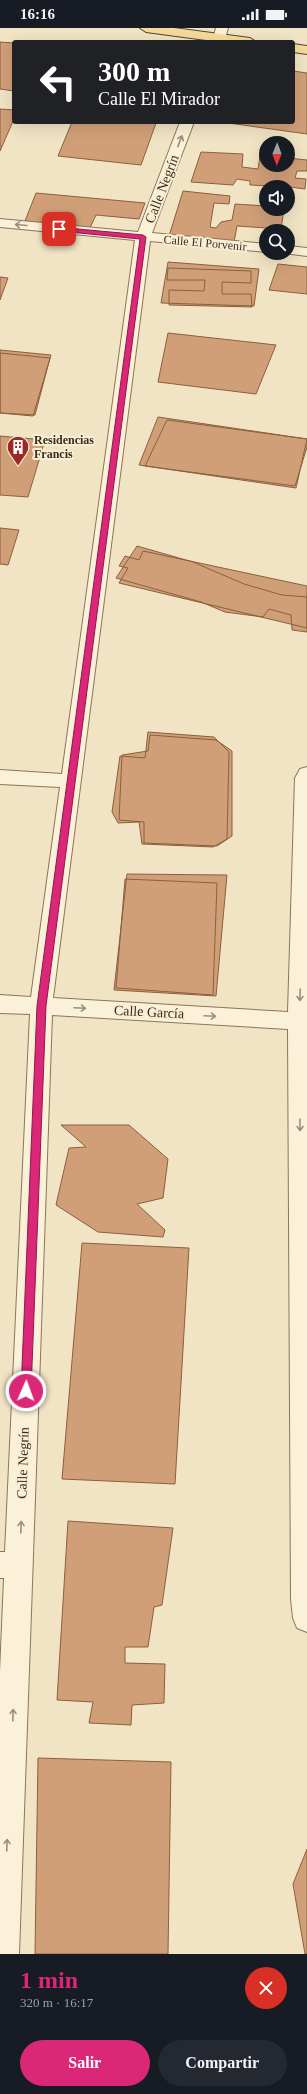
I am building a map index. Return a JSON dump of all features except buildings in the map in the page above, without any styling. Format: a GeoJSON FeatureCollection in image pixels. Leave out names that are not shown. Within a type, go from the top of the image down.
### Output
{"type":"FeatureCollection","features":[{"type":"Feature","properties":{"kind":"main road"},"geometry":{"type":"LineString","coordinates":[[146,28],[220,36],[240,40]]}},
{"type":"Feature","properties":{"kind":"main road"},"geometry":{"type":"LineString","coordinates":[[295,48],[307,50]]}},
{"type":"Feature","properties":{"kind":"street","name":"Calle Negrín"},"geometry":{"type":"LineString","coordinates":[[3,1954],[10,1566],[41,1006],[143,237],[186,124]]}},
{"type":"Feature","properties":{"kind":"street","name":"Calle El Porvenir"},"geometry":{"type":"LineString","coordinates":[[0,223],[259,247]]}},
{"type":"Feature","properties":{"kind":"street"},"geometry":{"type":"LineString","coordinates":[[295,251],[307,252]]}},
{"type":"Feature","properties":{"kind":"street"},"geometry":{"type":"LineString","coordinates":[[307,774],[305,778],[299,1021],[305,1599],[307,1618]]}},
{"type":"Feature","properties":{"kind":"street"},"geometry":{"type":"LineString","coordinates":[[0,777],[71,781]]}},
{"type":"Feature","properties":{"kind":"street","name":"Calle García"},"geometry":{"type":"LineString","coordinates":[[0,1004],[299,1021]]}},
{"type":"Feature","properties":{"kind":"place","name":"Residencias Francis"},"geometry":{"type":"Point","coordinates":[18,466]}},
{"type":"Feature","properties":{"kind":"route"},"geometry":{"type":"LineString","coordinates":[[26,1391],[41,1006],[143,237],[59,229]]}}]}
